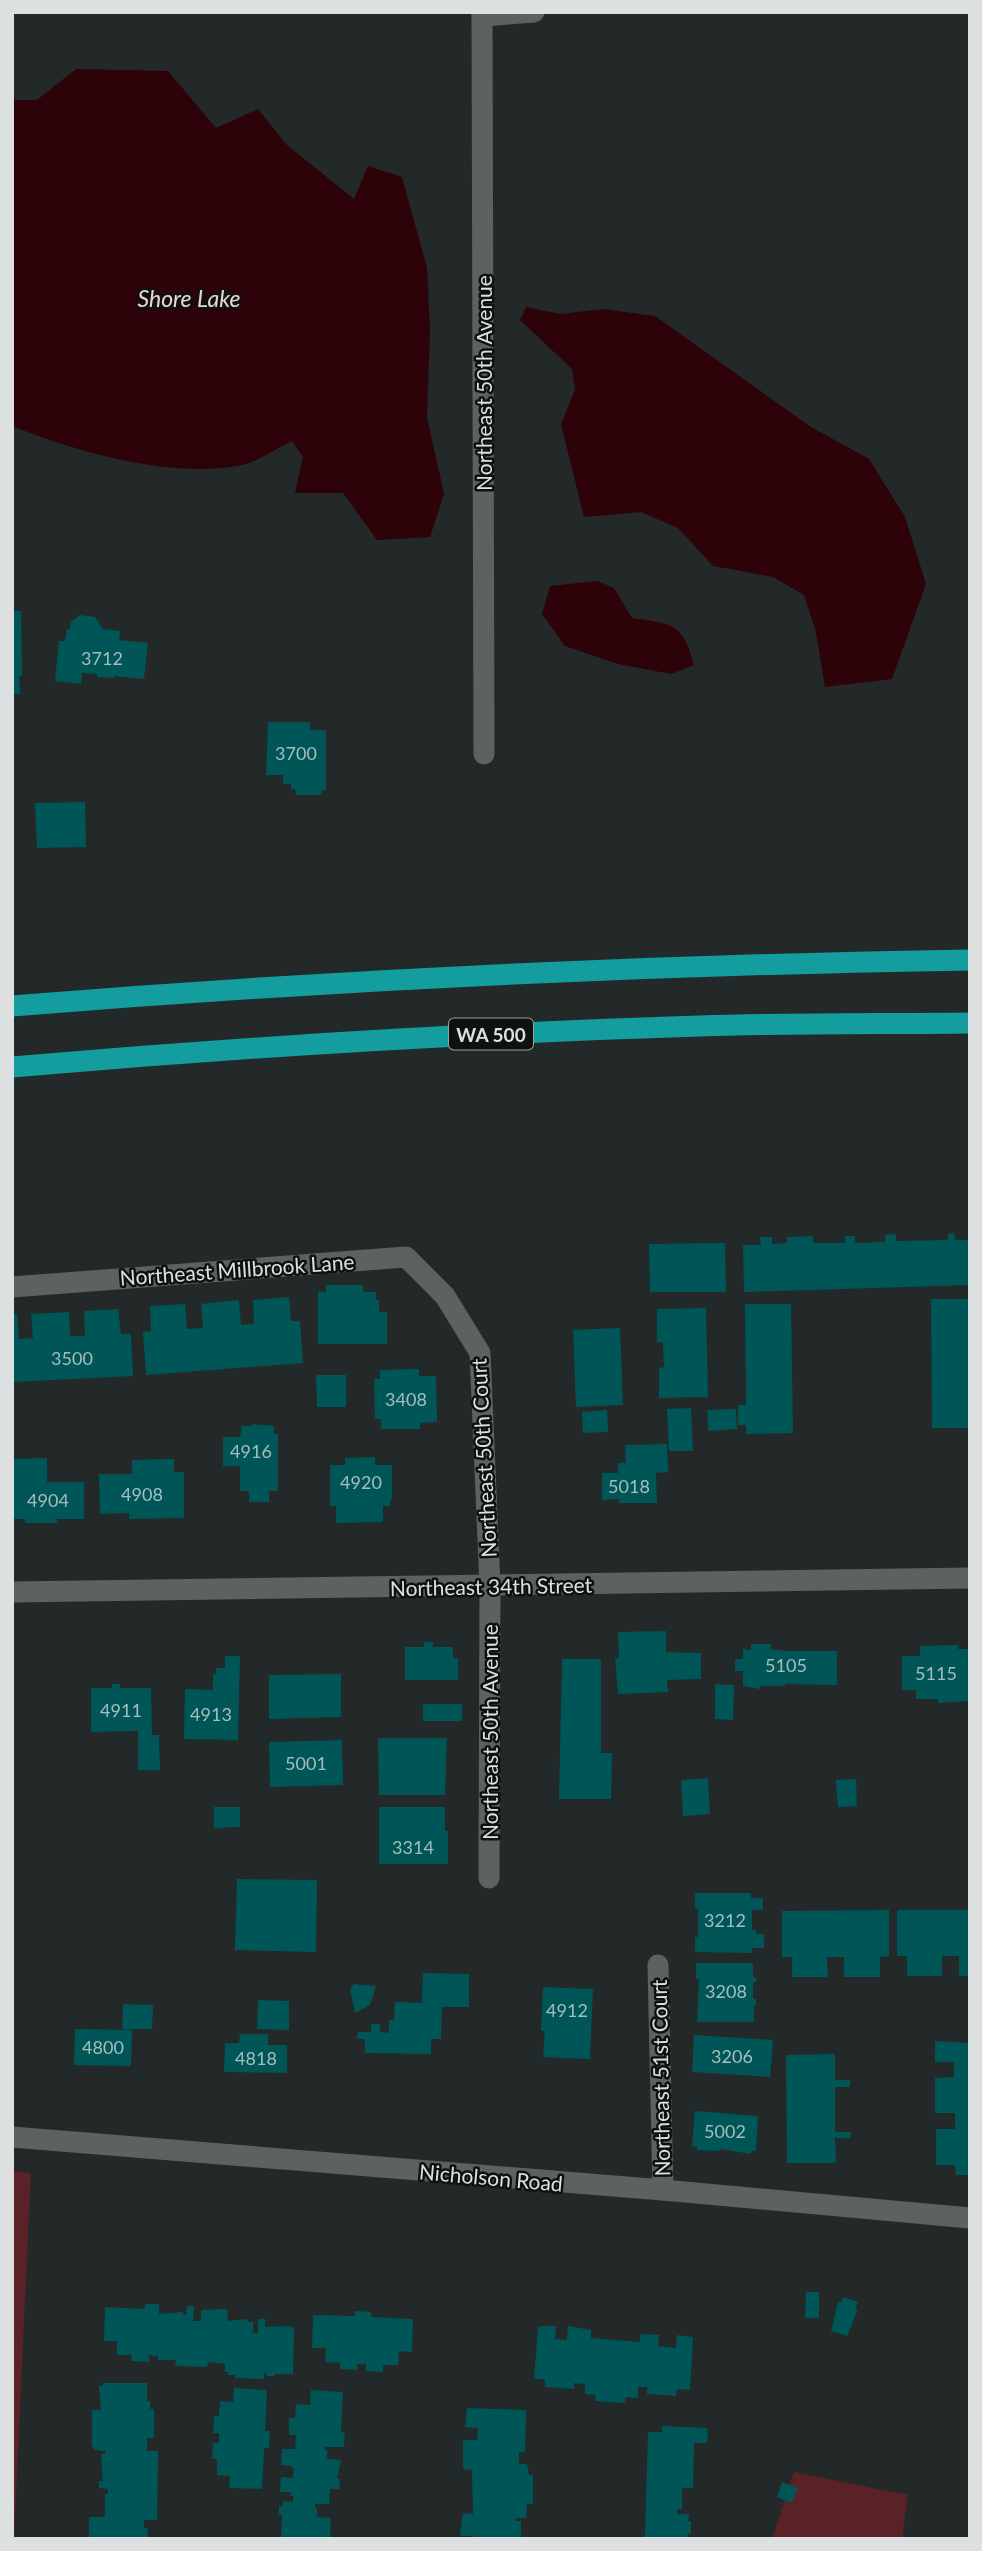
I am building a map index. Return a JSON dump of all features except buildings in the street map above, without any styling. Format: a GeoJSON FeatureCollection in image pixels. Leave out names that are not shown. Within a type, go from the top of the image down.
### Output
{"type":"FeatureCollection","features":[{"type":"Feature","properties":{"kind":"highway"},"geometry":{"type":"LineString","coordinates":[[12,1006],[280,986],[450,977],[659,968],[970,960]]}},
{"type":"Feature","properties":{"kind":"highway","name":"WA 500"},"geometry":{"type":"LineString","coordinates":[[12,1066],[493,1033],[703,1025],[970,1023]]}},
{"type":"Feature","properties":{"kind":"street"},"geometry":{"type":"LineString","coordinates":[[482,14],[534,12]]}},
{"type":"Feature","properties":{"kind":"street","name":"Northeast 50th Avenue"},"geometry":{"type":"LineString","coordinates":[[482,14],[484,754]]}},
{"type":"Feature","properties":{"kind":"street","name":"Northeast Millbrook Lane"},"geometry":{"type":"LineString","coordinates":[[12,1287],[406,1256],[445,1296]]}},
{"type":"Feature","properties":{"kind":"street","name":"Northeast 50th Court"},"geometry":{"type":"LineString","coordinates":[[445,1296],[480,1353],[490,1586]]}},
{"type":"Feature","properties":{"kind":"street","name":"Northeast 34th Street"},"geometry":{"type":"LineString","coordinates":[[12,1592],[970,1578]]}},
{"type":"Feature","properties":{"kind":"street","name":"Northeast 50th Avenue"},"geometry":{"type":"LineString","coordinates":[[489,1878],[490,1586]]}},
{"type":"Feature","properties":{"kind":"street","name":"Northeast 51st Court"},"geometry":{"type":"LineString","coordinates":[[658,1965],[663,2190]]}},
{"type":"Feature","properties":{"kind":"street","name":"Nicholson Road"},"geometry":{"type":"LineString","coordinates":[[12,2137],[970,2218]]}},
{"type":"Feature","properties":{"kind":"shaded area"},"geometry":{"type":"Polygon","coordinates":[[[12,2171],[31,2173],[14,2539],[12,2539],[12,2171]]]}},
{"type":"Feature","properties":{"kind":"shaded area"},"geometry":{"type":"Polygon","coordinates":[[[794,2472],[908,2495],[902,2539],[772,2539],[794,2472]]]}},
{"type":"Feature","properties":{"kind":"water","name":"Shore Lake"},"geometry":{"type":"Polygon","coordinates":[[[76,69],[168,71],[216,128],[258,109],[287,145],[354,199],[368,166],[402,177],[427,268],[430,330],[427,417],[444,494],[430,537],[377,540],[343,493],[295,493],[303,457],[292,441],[259,459],[238,466],[182,468],[94,453],[12,426],[12,100],[37,100],[76,69]]]}},
{"type":"Feature","properties":{"kind":"water"},"geometry":{"type":"Polygon","coordinates":[[[526,307],[561,314],[603,309],[655,316],[811,427],[869,459],[905,517],[926,584],[892,679],[825,687],[816,632],[804,595],[773,577],[713,566],[678,528],[641,512],[584,517],[561,424],[575,390],[572,369],[520,320],[526,307]]]}},
{"type":"Feature","properties":{"kind":"water"},"geometry":{"type":"Polygon","coordinates":[[[597,581],[614,588],[632,618],[667,624],[680,633],[694,665],[671,674],[618,664],[565,646],[542,614],[550,586],[597,581]]]}}]}
